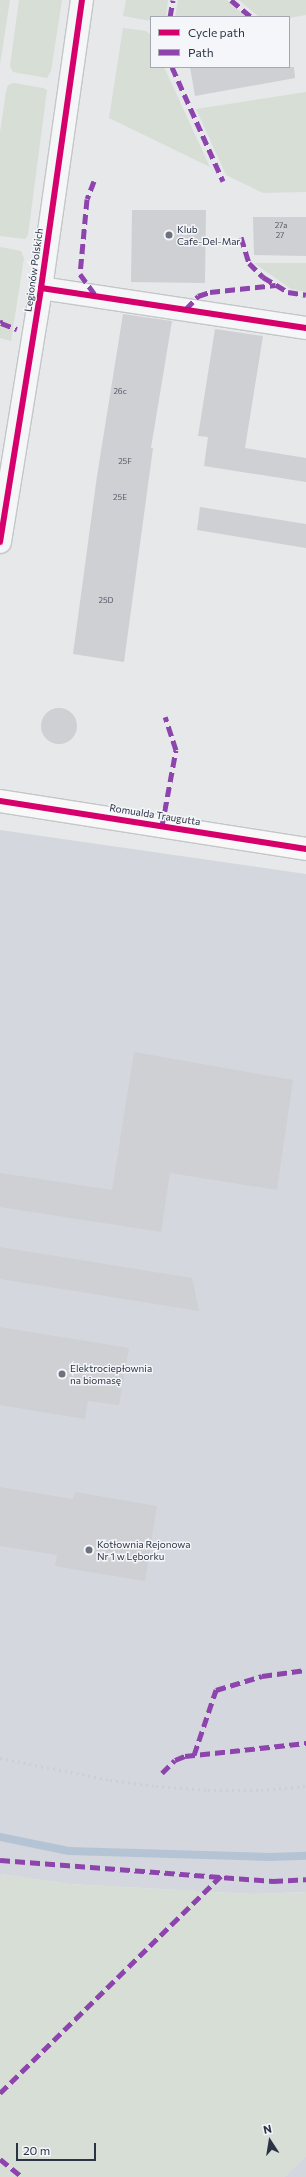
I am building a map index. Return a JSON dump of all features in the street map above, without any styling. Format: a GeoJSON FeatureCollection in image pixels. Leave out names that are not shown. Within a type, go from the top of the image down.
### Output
{"type":"FeatureCollection","features":[{"type":"Feature","properties":{"kind":"street","name":"Legionów Polskich"},"geometry":{"type":"LineString","coordinates":[[0,542],[3,502],[41,288],[82,0]]}},
{"type":"Feature","properties":{"kind":"street"},"geometry":{"type":"LineString","coordinates":[[41,288],[306,328]]}},
{"type":"Feature","properties":{"kind":"street","name":"Romualda Traugutta"},"geometry":{"type":"LineString","coordinates":[[0,801],[306,849]]}},
{"type":"Feature","properties":{"kind":"shaded area"},"geometry":{"type":"Polygon","coordinates":[[[0,0],[10,0],[0,64],[0,0]]]}},
{"type":"Feature","properties":{"kind":"shaded area"},"geometry":{"type":"Polygon","coordinates":[[[19,0],[62,0],[51,71],[47,78],[13,72],[10,66],[19,0]]]}},
{"type":"Feature","properties":{"kind":"shaded area"},"geometry":{"type":"Polygon","coordinates":[[[126,0],[168,0],[166,16],[150,16],[150,21],[123,16],[126,0]]]}},
{"type":"Feature","properties":{"kind":"shaded area"},"geometry":{"type":"Polygon","coordinates":[[[178,0],[227,0],[245,16],[175,16],[178,0]]]}},
{"type":"Feature","properties":{"kind":"shaded area"},"geometry":{"type":"Polygon","coordinates":[[[239,0],[306,0],[306,15],[290,18],[290,16],[258,16],[239,0]]]}},
{"type":"Feature","properties":{"kind":"shaded area"},"geometry":{"type":"Polygon","coordinates":[[[123,28],[146,31],[150,34],[150,68],[164,68],[210,167],[109,118],[123,28]]]}},
{"type":"Feature","properties":{"kind":"shaded area"},"geometry":{"type":"Polygon","coordinates":[[[14,83],[47,90],[28,235],[25,239],[0,236],[0,132],[8,85],[14,83]]]}},
{"type":"Feature","properties":{"kind":"shaded area"},"geometry":{"type":"Polygon","coordinates":[[[306,92],[306,192],[263,193],[226,175],[196,109],[306,92]]]}},
{"type":"Feature","properties":{"kind":"shaded area"},"geometry":{"type":"Polygon","coordinates":[[[0,247],[21,251],[24,258],[11,341],[0,338],[0,247]]]}},
{"type":"Feature","properties":{"kind":"shaded area"},"geometry":{"type":"Polygon","coordinates":[[[254,263],[306,263],[306,292],[291,289],[254,263]]]}},
{"type":"Feature","properties":{"kind":"shaded area"},"geometry":{"type":"Polygon","coordinates":[[[0,830],[306,874],[306,1892],[252,1894],[69,1884],[0,1874],[0,830]]]}},
{"type":"Feature","properties":{"kind":"shaded area"},"geometry":{"type":"Polygon","coordinates":[[[0,1874],[69,1884],[252,1894],[306,1892],[306,2156],[284,2177],[0,2177],[0,1874]]]}},
{"type":"Feature","properties":{"kind":"shaded area"},"geometry":{"type":"Polygon","coordinates":[[[306,2156],[306,2177],[284,2177],[306,2156]]]}},
{"type":"Feature","properties":{"kind":"building"},"geometry":{"type":"Polygon","coordinates":[[[294,67],[295,78],[195,96],[190,68],[294,67]]]}},
{"type":"Feature","properties":{"kind":"building","name":"Klub Cafe-Del-Mar"},"geometry":{"type":"Polygon","coordinates":[[[132,210],[206,210],[205,283],[131,282],[132,210]]]}},
{"type":"Feature","properties":{"kind":"building"},"geometry":{"type":"Polygon","coordinates":[[[253,217],[306,217],[306,256],[254,255],[253,217]]]}},
{"type":"Feature","properties":{"kind":"building"},"geometry":{"type":"Polygon","coordinates":[[[123,314],[172,321],[151,448],[153,448],[124,662],[73,654],[97,476],[123,314]]]}},
{"type":"Feature","properties":{"kind":"building"},"geometry":{"type":"Polygon","coordinates":[[[215,329],[263,336],[245,448],[306,458],[306,482],[204,466],[208,437],[198,436],[215,329]]]}},
{"type":"Feature","properties":{"kind":"building"},"geometry":{"type":"Polygon","coordinates":[[[200,507],[306,524],[306,548],[197,530],[200,507]]]}},
{"type":"Feature","properties":{"kind":"building"},"geometry":{"type":"Polygon","coordinates":[[[59,708],[72,713],[77,726],[72,739],[59,744],[46,739],[41,726],[46,713],[59,708]]]}},
{"type":"Feature","properties":{"kind":"building"},"geometry":{"type":"Polygon","coordinates":[[[134,1052],[293,1080],[277,1190],[170,1173],[161,1232],[0,1207],[0,1173],[112,1190],[134,1052]]]}},
{"type":"Feature","properties":{"kind":"building"},"geometry":{"type":"Polygon","coordinates":[[[0,1247],[192,1278],[199,1311],[0,1279],[0,1247]]]}},
{"type":"Feature","properties":{"kind":"building","name":"Elektrociepłownia na biomasę"},"geometry":{"type":"Polygon","coordinates":[[[0,1327],[129,1348],[119,1405],[88,1401],[85,1419],[0,1405],[0,1327]]]}},
{"type":"Feature","properties":{"kind":"building","name":"Kotłownia Rejonowa Nr 1 w Lęborku"},"geometry":{"type":"Polygon","coordinates":[[[0,1487],[73,1499],[75,1492],[157,1506],[145,1581],[55,1566],[57,1555],[0,1546],[0,1487]]]}},
{"type":"Feature","properties":{"kind":"waterway"},"geometry":{"type":"LineString","coordinates":[[0,1837],[69,1851],[270,1857],[306,1856]]}},
{"type":"Feature","properties":{"kind":"railway"},"geometry":{"type":"LineString","coordinates":[[0,1758],[110,1780],[156,1786],[208,1790],[261,1790],[306,1786]]}},
{"type":"Feature","properties":{"kind":"marked path"},"geometry":{"type":"LineString","coordinates":[[170,16],[173,0]]}},
{"type":"Feature","properties":{"kind":"marked path"},"geometry":{"type":"LineString","coordinates":[[231,0],[250,16]]}},
{"type":"Feature","properties":{"kind":"marked path"},"geometry":{"type":"LineString","coordinates":[[172,68],[223,181]]}},
{"type":"Feature","properties":{"kind":"marked path"},"geometry":{"type":"LineString","coordinates":[[94,181],[87,199],[80,274],[95,295]]}},
{"type":"Feature","properties":{"kind":"marked path"},"geometry":{"type":"LineString","coordinates":[[241,237],[249,263],[263,277],[288,292],[306,295]]}},
{"type":"Feature","properties":{"kind":"marked path"},"geometry":{"type":"LineString","coordinates":[[186,309],[198,296],[210,292],[276,285]]}},
{"type":"Feature","properties":{"kind":"marked path"},"geometry":{"type":"LineString","coordinates":[[0,320],[1,323],[17,329]]}},
{"type":"Feature","properties":{"kind":"marked path"},"geometry":{"type":"LineString","coordinates":[[162,826],[176,750],[165,717]]}},
{"type":"Feature","properties":{"kind":"marked path"},"geometry":{"type":"LineString","coordinates":[[194,1755],[216,1690],[262,1676],[306,1670]]}},
{"type":"Feature","properties":{"kind":"marked path"},"geometry":{"type":"LineString","coordinates":[[162,1773],[175,1760],[185,1756],[306,1743]]}},
{"type":"Feature","properties":{"kind":"marked path"},"geometry":{"type":"LineString","coordinates":[[0,1860],[273,1881],[306,1879]]}},
{"type":"Feature","properties":{"kind":"marked path"},"geometry":{"type":"LineString","coordinates":[[0,2093],[221,1876]]}},
{"type":"Feature","properties":{"kind":"marked path"},"geometry":{"type":"LineString","coordinates":[[0,2159],[22,2177]]}},
{"type":"Feature","properties":{"kind":"cycle path"},"geometry":{"type":"LineString","coordinates":[[0,542],[41,288],[82,0]]}},
{"type":"Feature","properties":{"kind":"cycle path"},"geometry":{"type":"LineString","coordinates":[[41,288],[306,328]]}},
{"type":"Feature","properties":{"kind":"cycle path"},"geometry":{"type":"LineString","coordinates":[[0,801],[306,849]]}},
{"type":"Feature","properties":{"kind":"place","name":"Klub Cafe-Del-Mar"},"geometry":{"type":"Point","coordinates":[169,235]}},
{"type":"Feature","properties":{"kind":"place","name":"Elektrociepłownia na biomasę"},"geometry":{"type":"Point","coordinates":[62,1374]}},
{"type":"Feature","properties":{"kind":"place","name":"Kotłownia Rejonowa Nr 1 w Lęborku"},"geometry":{"type":"Point","coordinates":[89,1550]}}]}
